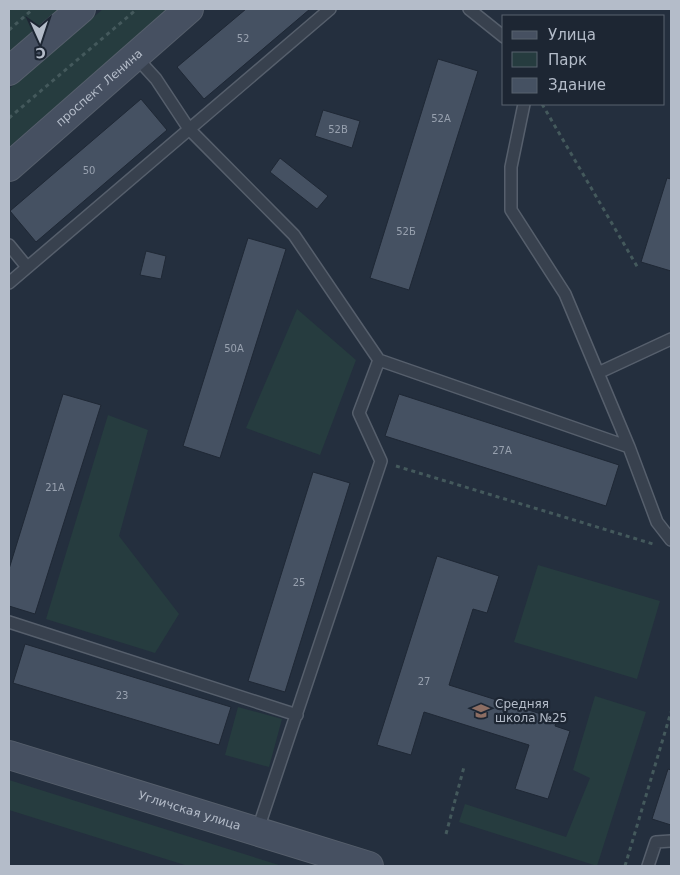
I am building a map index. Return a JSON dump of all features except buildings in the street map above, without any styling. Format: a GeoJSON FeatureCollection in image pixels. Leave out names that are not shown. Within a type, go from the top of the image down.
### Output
{"type":"FeatureCollection","features":[{"type":"Feature","properties":{"kind":"main road"},"geometry":{"type":"LineString","coordinates":[[9,71],[81,9]]}},
{"type":"Feature","properties":{"kind":"main road","name":"проспект Ленина"},"geometry":{"type":"LineString","coordinates":[[9,167],[189,9]]}},
{"type":"Feature","properties":{"kind":"main road","name":"Угличская улица"},"geometry":{"type":"LineString","coordinates":[[9,755],[369,866]]}},
{"type":"Feature","properties":{"kind":"lane"},"geometry":{"type":"LineString","coordinates":[[9,283],[330,9]]}},
{"type":"Feature","properties":{"kind":"lane"},"geometry":{"type":"LineString","coordinates":[[469,9],[502,35]]}},
{"type":"Feature","properties":{"kind":"lane"},"geometry":{"type":"LineString","coordinates":[[135,56],[156,79],[189,129],[294,236],[380,360],[629,447]]}},
{"type":"Feature","properties":{"kind":"lane"},"geometry":{"type":"LineString","coordinates":[[524,105],[511,167],[510,210],[565,294],[667,543]]}},
{"type":"Feature","properties":{"kind":"lane"},"geometry":{"type":"LineString","coordinates":[[9,245],[27,267]]}},
{"type":"Feature","properties":{"kind":"lane"},"geometry":{"type":"LineString","coordinates":[[598,373],[671,339]]}},
{"type":"Feature","properties":{"kind":"lane"},"geometry":{"type":"LineString","coordinates":[[257,832],[381,461],[359,413],[380,360]]}},
{"type":"Feature","properties":{"kind":"lane"},"geometry":{"type":"LineString","coordinates":[[9,622],[297,714]]}},
{"type":"Feature","properties":{"kind":"lane"},"geometry":{"type":"LineString","coordinates":[[648,866],[656,842],[671,841]]}},
{"type":"Feature","properties":{"kind":"path"},"geometry":{"type":"LineString","coordinates":[[9,30],[33,9]]}},
{"type":"Feature","properties":{"kind":"path"},"geometry":{"type":"LineString","coordinates":[[9,118],[137,9]]}},
{"type":"Feature","properties":{"kind":"path"},"geometry":{"type":"LineString","coordinates":[[543,105],[638,268]]}},
{"type":"Feature","properties":{"kind":"path"},"geometry":{"type":"LineString","coordinates":[[381,461],[667,543]]}},
{"type":"Feature","properties":{"kind":"path"},"geometry":{"type":"LineString","coordinates":[[625,866],[671,712]]}},
{"type":"Feature","properties":{"kind":"path"},"geometry":{"type":"LineString","coordinates":[[446,834],[464,767]]}},
{"type":"Feature","properties":{"kind":"green space"},"geometry":{"type":"Polygon","coordinates":[[[9,9],[60,9],[9,53],[9,9]]]}},
{"type":"Feature","properties":{"kind":"green space"},"geometry":{"type":"Polygon","coordinates":[[[103,9],[169,9],[9,147],[9,89],[103,9]]]}},
{"type":"Feature","properties":{"kind":"green space"},"geometry":{"type":"Polygon","coordinates":[[[297,309],[356,360],[320,455],[246,428],[297,309]]]}},
{"type":"Feature","properties":{"kind":"green space"},"geometry":{"type":"Polygon","coordinates":[[[108,415],[148,430],[119,536],[179,614],[155,653],[46,619],[108,415]]]}},
{"type":"Feature","properties":{"kind":"green space"},"geometry":{"type":"Polygon","coordinates":[[[538,565],[660,601],[637,679],[514,642],[538,565]]]}},
{"type":"Feature","properties":{"kind":"green space"},"geometry":{"type":"Polygon","coordinates":[[[595,696],[646,712],[597,866],[459,822],[465,804],[566,837],[590,778],[573,770],[595,696]]]}},
{"type":"Feature","properties":{"kind":"green space"},"geometry":{"type":"Polygon","coordinates":[[[238,707],[282,719],[269,767],[225,755],[238,707]]]}},
{"type":"Feature","properties":{"kind":"green space"},"geometry":{"type":"Polygon","coordinates":[[[9,780],[282,866],[188,866],[9,810],[9,780]]]}},
{"type":"Feature","properties":{"kind":"place","name":"Средняя школа №25"},"geometry":{"type":"Point","coordinates":[481,711]}}]}
